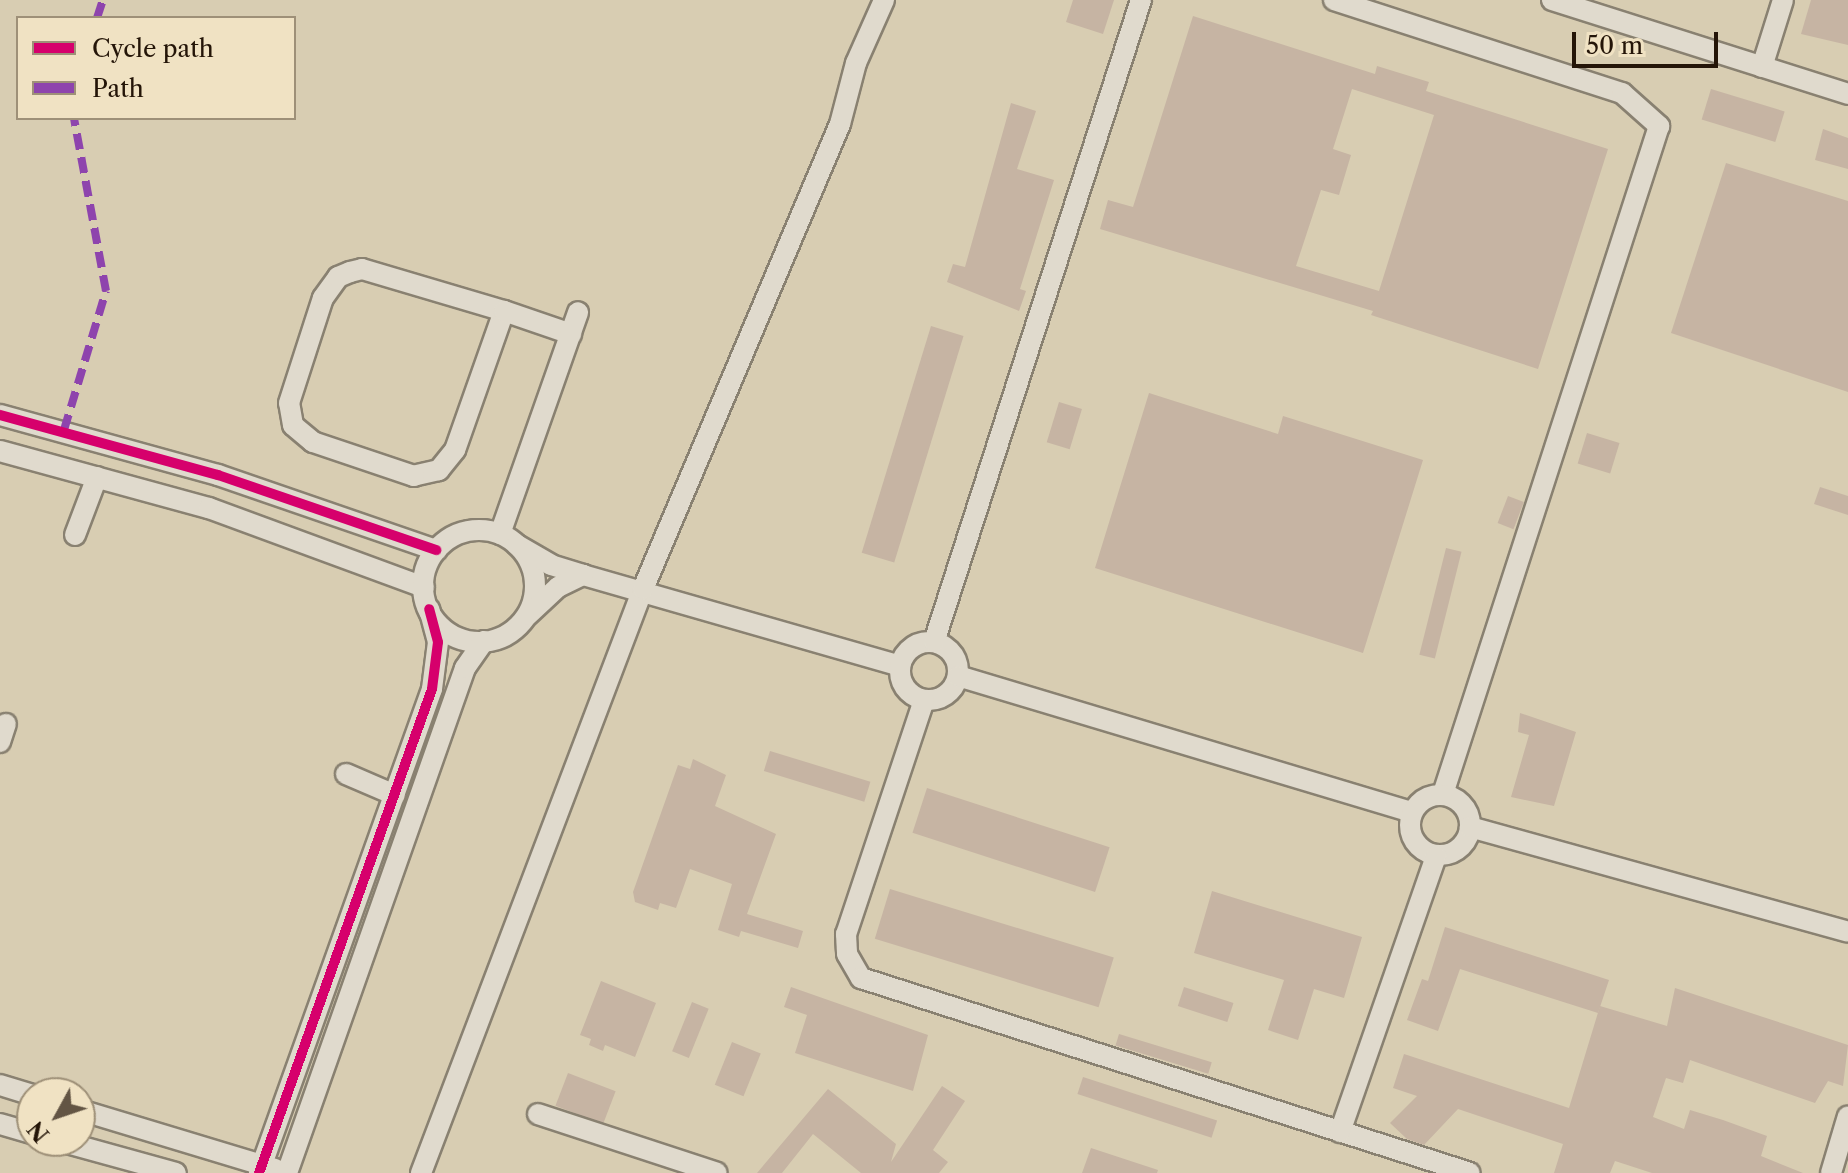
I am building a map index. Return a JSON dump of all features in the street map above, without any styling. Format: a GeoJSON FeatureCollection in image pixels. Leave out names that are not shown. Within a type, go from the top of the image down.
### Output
{"type":"FeatureCollection","features":[{"type":"Feature","properties":{"kind":"street"},"geometry":{"type":"LineString","coordinates":[[421,1173],[643,589],[840,124],[856,63],[884,0]]}},
{"type":"Feature","properties":{"kind":"street"},"geometry":{"type":"LineString","coordinates":[[934,642],[1141,0]]}},
{"type":"Feature","properties":{"kind":"street"},"geometry":{"type":"LineString","coordinates":[[1334,0],[1622,93],[1659,126],[1443,794]]}},
{"type":"Feature","properties":{"kind":"street"},"geometry":{"type":"LineString","coordinates":[[1762,67],[1783,0]]}},
{"type":"Feature","properties":{"kind":"street"},"geometry":{"type":"LineString","coordinates":[[1563,2],[1848,94]]}},
{"type":"Feature","properties":{"kind":"street"},"geometry":{"type":"LineString","coordinates":[[504,311],[455,450],[439,470],[414,476],[313,442],[293,425],[289,403],[323,298],[338,277],[362,269],[504,311],[571,334]]}},
{"type":"Feature","properties":{"kind":"street"},"geometry":{"type":"LineString","coordinates":[[508,539],[578,312]]}},
{"type":"Feature","properties":{"kind":"street"},"geometry":{"type":"LineString","coordinates":[[0,415],[218,475],[436,550]]}},
{"type":"Feature","properties":{"kind":"street"},"geometry":{"type":"LineString","coordinates":[[0,451],[209,508],[424,587]]}},
{"type":"Feature","properties":{"kind":"street"},"geometry":{"type":"LineString","coordinates":[[209,508],[220,494],[218,475]]}},
{"type":"Feature","properties":{"kind":"street"},"geometry":{"type":"LineString","coordinates":[[75,535],[97,477]]}},
{"type":"Feature","properties":{"kind":"street"},"geometry":{"type":"LineString","coordinates":[[260,1169],[432,689],[438,642],[424,587],[436,550],[461,533],[508,539],[551,565],[643,589],[900,666]]}},
{"type":"Feature","properties":{"kind":"street"},"geometry":{"type":"LineString","coordinates":[[508,539],[535,579],[525,617]]}},
{"type":"Feature","properties":{"kind":"street"},"geometry":{"type":"LineString","coordinates":[[429,609],[454,635],[484,641],[511,632],[558,587],[583,575]]}},
{"type":"Feature","properties":{"kind":"street"},"geometry":{"type":"LineString","coordinates":[[96,1115],[260,1169],[287,1173],[465,668],[484,641]]}},
{"type":"Feature","properties":{"kind":"street"},"geometry":{"type":"LineString","coordinates":[[934,642],[951,651],[958,676],[950,693],[924,700],[903,684],[900,666],[909,650],[934,642]]}},
{"type":"Feature","properties":{"kind":"street"},"geometry":{"type":"LineString","coordinates":[[958,676],[1411,812]]}},
{"type":"Feature","properties":{"kind":"street"},"geometry":{"type":"LineString","coordinates":[[924,700],[846,934],[847,954],[861,978],[1470,1173]]}},
{"type":"Feature","properties":{"kind":"street"},"geometry":{"type":"LineString","coordinates":[[346,774],[395,795]]}},
{"type":"Feature","properties":{"kind":"street"},"geometry":{"type":"LineString","coordinates":[[1443,794],[1460,802],[1470,827],[1455,852],[1436,856],[1419,848],[1409,831],[1411,812],[1424,798],[1443,794]]}},
{"type":"Feature","properties":{"kind":"street"},"geometry":{"type":"LineString","coordinates":[[1470,827],[1848,932]]}},
{"type":"Feature","properties":{"kind":"street"},"geometry":{"type":"LineString","coordinates":[[1340,1132],[1436,856]]}},
{"type":"Feature","properties":{"kind":"street"},"geometry":{"type":"LineString","coordinates":[[538,1114],[717,1173]]}},
{"type":"Feature","properties":{"kind":"street"},"geometry":{"type":"LineString","coordinates":[[1831,1173],[1848,1116]]}},
{"type":"Feature","properties":{"kind":"street"},"geometry":{"type":"LineString","coordinates":[[96,1151],[176,1173]]}},
{"type":"Feature","properties":{"kind":"building"},"geometry":{"type":"Polygon","coordinates":[[[1073,0],[1114,0],[1103,34],[1066,22],[1073,0]]]}},
{"type":"Feature","properties":{"kind":"building"},"geometry":{"type":"Polygon","coordinates":[[[1811,0],[1848,0],[1848,45],[1801,34],[1811,0]]]}},
{"type":"Feature","properties":{"kind":"building"},"geometry":{"type":"Polygon","coordinates":[[[1193,16],[1375,74],[1377,66],[1429,82],[1426,91],[1608,149],[1538,369],[1371,315],[1373,311],[1100,229],[1108,200],[1133,207],[1193,16]],[[1352,89],[1333,149],[1351,155],[1339,195],[1321,190],[1296,266],[1379,291],[1434,115],[1352,89]]]}},
{"type":"Feature","properties":{"kind":"building"},"geometry":{"type":"Polygon","coordinates":[[[1711,89],[1785,112],[1775,142],[1702,120],[1711,89]]]}},
{"type":"Feature","properties":{"kind":"building"},"geometry":{"type":"Polygon","coordinates":[[[1011,103],[1036,111],[1017,169],[1054,180],[1020,289],[1026,291],[1019,311],[947,282],[953,264],[965,267],[1011,103]]]}},
{"type":"Feature","properties":{"kind":"building"},"geometry":{"type":"Polygon","coordinates":[[[1823,129],[1848,138],[1848,169],[1815,160],[1823,129]]]}},
{"type":"Feature","properties":{"kind":"building"},"geometry":{"type":"Polygon","coordinates":[[[1726,163],[1848,201],[1848,392],[1671,333],[1726,163]]]}},
{"type":"Feature","properties":{"kind":"building"},"geometry":{"type":"Polygon","coordinates":[[[931,326],[964,336],[894,563],[862,553],[931,326]]]}},
{"type":"Feature","properties":{"kind":"building"},"geometry":{"type":"Polygon","coordinates":[[[1149,393],[1278,434],[1283,416],[1423,460],[1363,653],[1095,568],[1149,393]]]}},
{"type":"Feature","properties":{"kind":"building"},"geometry":{"type":"Polygon","coordinates":[[[1059,402],[1082,409],[1070,449],[1047,442],[1059,402]]]}},
{"type":"Feature","properties":{"kind":"building"},"geometry":{"type":"Polygon","coordinates":[[[1587,433],[1620,443],[1610,474],[1578,464],[1587,433]]]}},
{"type":"Feature","properties":{"kind":"building"},"geometry":{"type":"Polygon","coordinates":[[[1820,487],[1848,496],[1848,515],[1814,504],[1820,487]]]}},
{"type":"Feature","properties":{"kind":"building"},"geometry":{"type":"Polygon","coordinates":[[[1508,496],[1524,502],[1513,529],[1498,523],[1508,496]]]}},
{"type":"Feature","properties":{"kind":"building"},"geometry":{"type":"Polygon","coordinates":[[[1446,548],[1462,552],[1435,659],[1419,655],[1446,548]]]}},
{"type":"Feature","properties":{"kind":"building"},"geometry":{"type":"Polygon","coordinates":[[[1520,713],[1576,732],[1554,806],[1511,797],[1529,735],[1518,732],[1520,713]]]}},
{"type":"Feature","properties":{"kind":"building"},"geometry":{"type":"Polygon","coordinates":[[[770,751],[870,782],[864,802],[764,771],[770,751]]]}},
{"type":"Feature","properties":{"kind":"building"},"geometry":{"type":"Polygon","coordinates":[[[693,759],[726,775],[715,806],[776,834],[747,914],[803,931],[798,948],[741,931],[739,937],[718,930],[732,884],[690,869],[676,908],[660,903],[658,910],[635,902],[633,892],[678,765],[690,769],[693,759]]]}},
{"type":"Feature","properties":{"kind":"building"},"geometry":{"type":"Polygon","coordinates":[[[927,788],[1110,847],[1095,892],[912,833],[927,788]]]}},
{"type":"Feature","properties":{"kind":"building"},"geometry":{"type":"Polygon","coordinates":[[[890,889],[1114,957],[1099,1007],[875,939],[890,889]]]}},
{"type":"Feature","properties":{"kind":"building"},"geometry":{"type":"Polygon","coordinates":[[[1212,891],[1362,937],[1344,998],[1314,989],[1298,1040],[1268,1030],[1284,980],[1194,953],[1212,891]]]}},
{"type":"Feature","properties":{"kind":"building"},"geometry":{"type":"Polygon","coordinates":[[[1445,927],[1609,980],[1598,1013],[1460,969],[1438,1031],[1407,1020],[1422,979],[1428,981],[1445,927]]]}},
{"type":"Feature","properties":{"kind":"building"},"geometry":{"type":"Polygon","coordinates":[[[601,981],[656,1003],[635,1057],[605,1045],[603,1051],[589,1045],[591,1039],[580,1035],[601,981]]]}},
{"type":"Feature","properties":{"kind":"building"},"geometry":{"type":"Polygon","coordinates":[[[791,987],[928,1035],[913,1091],[795,1053],[807,1015],[784,1007],[791,987]]]}},
{"type":"Feature","properties":{"kind":"building"},"geometry":{"type":"Polygon","coordinates":[[[1184,987],[1233,1003],[1227,1022],[1178,1006],[1184,987]]]}},
{"type":"Feature","properties":{"kind":"building"},"geometry":{"type":"Polygon","coordinates":[[[1675,988],[1848,1045],[1843,1086],[1828,1081],[1815,1103],[1690,1060],[1683,1083],[1666,1078],[1653,1117],[1684,1129],[1690,1110],[1767,1136],[1761,1156],[1803,1173],[1652,1173],[1615,1161],[1610,1173],[1554,1173],[1563,1144],[1458,1109],[1424,1145],[1407,1139],[1390,1123],[1417,1096],[1393,1088],[1404,1054],[1569,1108],[1600,1006],[1667,1026],[1675,988]]]}},
{"type":"Feature","properties":{"kind":"building"},"geometry":{"type":"Polygon","coordinates":[[[692,1002],[709,1009],[689,1058],[672,1051],[692,1002]]]}},
{"type":"Feature","properties":{"kind":"building"},"geometry":{"type":"Polygon","coordinates":[[[1119,1034],[1212,1062],[1208,1074],[1115,1045],[1119,1034]]]}},
{"type":"Feature","properties":{"kind":"building"},"geometry":{"type":"Polygon","coordinates":[[[732,1042],[761,1054],[744,1096],[715,1085],[732,1042]]]}},
{"type":"Feature","properties":{"kind":"building"},"geometry":{"type":"Polygon","coordinates":[[[568,1073],[616,1091],[603,1124],[555,1106],[568,1073]]]}},
{"type":"Feature","properties":{"kind":"building"},"geometry":{"type":"Polygon","coordinates":[[[1083,1077],[1217,1121],[1212,1138],[1077,1094],[1083,1077]]]}},
{"type":"Feature","properties":{"kind":"building"},"geometry":{"type":"Polygon","coordinates":[[[942,1086],[965,1101],[933,1150],[948,1162],[939,1173],[861,1173],[813,1134],[782,1173],[757,1173],[828,1089],[896,1144],[891,1162],[942,1086]]]}},
{"type":"Feature","properties":{"kind":"building"},"geometry":{"type":"Polygon","coordinates":[[[1091,1148],[1158,1170],[1157,1173],[1082,1173],[1091,1148]]]}},
{"type":"Feature","properties":{"kind":"marked path"},"geometry":{"type":"LineString","coordinates":[[98,16],[103,0]]}},
{"type":"Feature","properties":{"kind":"marked path"},"geometry":{"type":"LineString","coordinates":[[64,430],[106,291],[74,120]]}},
{"type":"Feature","properties":{"kind":"cycle path"},"geometry":{"type":"LineString","coordinates":[[0,415],[218,475],[436,550]]}},
{"type":"Feature","properties":{"kind":"cycle path"},"geometry":{"type":"LineString","coordinates":[[259,1173],[432,689],[438,642],[429,609]]}}]}
